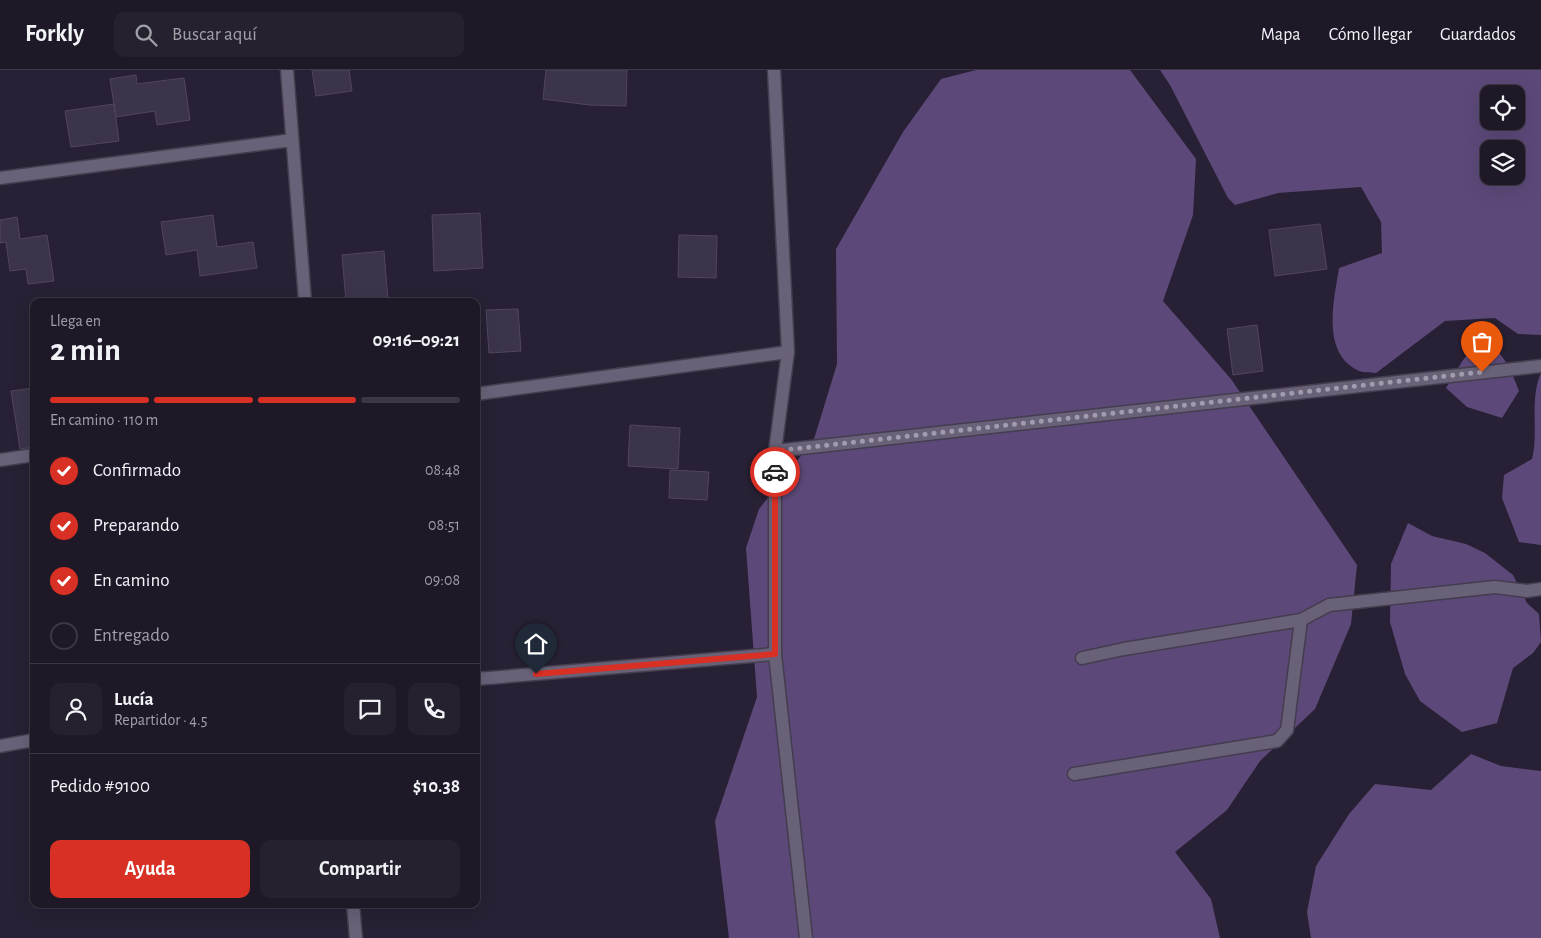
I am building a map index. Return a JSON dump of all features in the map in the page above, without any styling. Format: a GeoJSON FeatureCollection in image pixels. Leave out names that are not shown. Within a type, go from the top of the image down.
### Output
{"type":"FeatureCollection","features":[{"type":"Feature","properties":{"kind":"street"},"geometry":{"type":"LineString","coordinates":[[287,70],[305,298]]}},
{"type":"Feature","properties":{"kind":"street"},"geometry":{"type":"LineString","coordinates":[[774,70],[788,352],[776,451],[775,654],[806,938]]}},
{"type":"Feature","properties":{"kind":"street"},"geometry":{"type":"LineString","coordinates":[[0,178],[292,140]]}},
{"type":"Feature","properties":{"kind":"street"},"geometry":{"type":"LineString","coordinates":[[480,393],[788,352]]}},
{"type":"Feature","properties":{"kind":"street"},"geometry":{"type":"LineString","coordinates":[[776,451],[1541,366]]}},
{"type":"Feature","properties":{"kind":"street"},"geometry":{"type":"LineString","coordinates":[[0,460],[30,456]]}},
{"type":"Feature","properties":{"kind":"street"},"geometry":{"type":"LineString","coordinates":[[1082,658],[1124,649],[1301,620],[1329,605],[1495,587],[1527,590],[1541,589]]}},
{"type":"Feature","properties":{"kind":"street"},"geometry":{"type":"LineString","coordinates":[[1074,774],[1277,741],[1286,730],[1301,620]]}},
{"type":"Feature","properties":{"kind":"street"},"geometry":{"type":"LineString","coordinates":[[480,678],[775,654]]}},
{"type":"Feature","properties":{"kind":"street"},"geometry":{"type":"LineString","coordinates":[[0,746],[30,741]]}},
{"type":"Feature","properties":{"kind":"street"},"geometry":{"type":"LineString","coordinates":[[353,908],[356,938]]}},
{"type":"Feature","properties":{"kind":"shaded area"},"geometry":{"type":"Polygon","coordinates":[[[976,70],[1130,70],[1196,159],[1193,215],[1163,301],[1231,379],[1357,565],[1351,624],[1315,709],[1260,761],[1227,810],[1175,852],[1211,899],[1220,938],[729,938],[715,821],[757,697],[746,548],[759,509],[814,439],[837,364],[836,249],[903,132],[941,79],[976,70]]]}},
{"type":"Feature","properties":{"kind":"shaded area"},"geometry":{"type":"Polygon","coordinates":[[[1160,70],[1541,70],[1541,335],[1518,334],[1495,318],[1445,321],[1376,373],[1357,370],[1338,351],[1334,338],[1333,309],[1339,268],[1382,253],[1381,222],[1361,187],[1278,193],[1235,205],[1228,198],[1170,85],[1160,70]]]}},
{"type":"Feature","properties":{"kind":"shaded area"},"geometry":{"type":"Polygon","coordinates":[[[1485,334],[1509,366],[1519,391],[1502,418],[1467,407],[1446,388],[1463,360],[1485,334]]]}},
{"type":"Feature","properties":{"kind":"shaded area"},"geometry":{"type":"Polygon","coordinates":[[[1541,373],[1541,545],[1519,542],[1502,498],[1504,475],[1532,459],[1535,438],[1537,383],[1541,373]]]}},
{"type":"Feature","properties":{"kind":"shaded area"},"geometry":{"type":"Polygon","coordinates":[[[1408,523],[1432,536],[1466,544],[1485,553],[1513,575],[1527,603],[1539,614],[1541,642],[1533,653],[1513,668],[1497,723],[1462,732],[1420,701],[1405,674],[1390,622],[1391,564],[1408,523]]]}},
{"type":"Feature","properties":{"kind":"shaded area"},"geometry":{"type":"Polygon","coordinates":[[[1471,754],[1501,766],[1541,771],[1541,938],[1311,938],[1307,912],[1316,866],[1349,814],[1375,784],[1431,790],[1471,754]]]}},
{"type":"Feature","properties":{"kind":"building"},"geometry":{"type":"Polygon","coordinates":[[[312,70],[349,70],[352,91],[316,96],[312,70]]]}},
{"type":"Feature","properties":{"kind":"building"},"geometry":{"type":"Polygon","coordinates":[[[546,70],[627,70],[626,106],[589,105],[543,99],[546,70]]]}},
{"type":"Feature","properties":{"kind":"building"},"geometry":{"type":"Polygon","coordinates":[[[136,75],[137,84],[184,78],[190,120],[157,125],[155,111],[116,117],[110,79],[136,75]]]}},
{"type":"Feature","properties":{"kind":"building"},"geometry":{"type":"Polygon","coordinates":[[[114,104],[119,141],[71,147],[65,111],[114,104]]]}},
{"type":"Feature","properties":{"kind":"building"},"geometry":{"type":"Polygon","coordinates":[[[480,213],[483,268],[434,271],[432,215],[480,213]]]}},
{"type":"Feature","properties":{"kind":"building"},"geometry":{"type":"Polygon","coordinates":[[[213,215],[217,247],[253,242],[257,268],[200,276],[197,250],[166,255],[161,222],[213,215]]]}},
{"type":"Feature","properties":{"kind":"building"},"geometry":{"type":"Polygon","coordinates":[[[17,217],[20,239],[47,235],[54,281],[28,284],[26,269],[10,271],[6,242],[0,243],[0,220],[17,217]]]}},
{"type":"Feature","properties":{"kind":"building"},"geometry":{"type":"Polygon","coordinates":[[[1320,224],[1327,269],[1275,276],[1269,230],[1320,224]]]}},
{"type":"Feature","properties":{"kind":"building"},"geometry":{"type":"Polygon","coordinates":[[[679,235],[717,236],[716,278],[678,277],[679,235]]]}},
{"type":"Feature","properties":{"kind":"building"},"geometry":{"type":"Polygon","coordinates":[[[384,251],[388,298],[346,298],[342,255],[384,251]]]}},
{"type":"Feature","properties":{"kind":"building"},"geometry":{"type":"Polygon","coordinates":[[[518,309],[521,351],[489,353],[486,310],[518,309]]]}},
{"type":"Feature","properties":{"kind":"building"},"geometry":{"type":"Polygon","coordinates":[[[1257,325],[1263,371],[1233,375],[1227,329],[1257,325]]]}},
{"type":"Feature","properties":{"kind":"building"},"geometry":{"type":"Polygon","coordinates":[[[30,389],[30,448],[20,449],[11,391],[30,389]]]}},
{"type":"Feature","properties":{"kind":"building"},"geometry":{"type":"Polygon","coordinates":[[[630,425],[680,428],[678,469],[628,466],[630,425]]]}},
{"type":"Feature","properties":{"kind":"building"},"geometry":{"type":"Polygon","coordinates":[[[670,470],[709,472],[707,500],[669,498],[670,470]]]}},
{"type":"Feature","properties":{"kind":"way so far"},"geometry":{"type":"LineString","coordinates":[[775,472],[776,451],[1482,372]]}},
{"type":"Feature","properties":{"kind":"route"},"geometry":{"type":"LineString","coordinates":[[536,674],[775,654],[775,472]]}}]}
